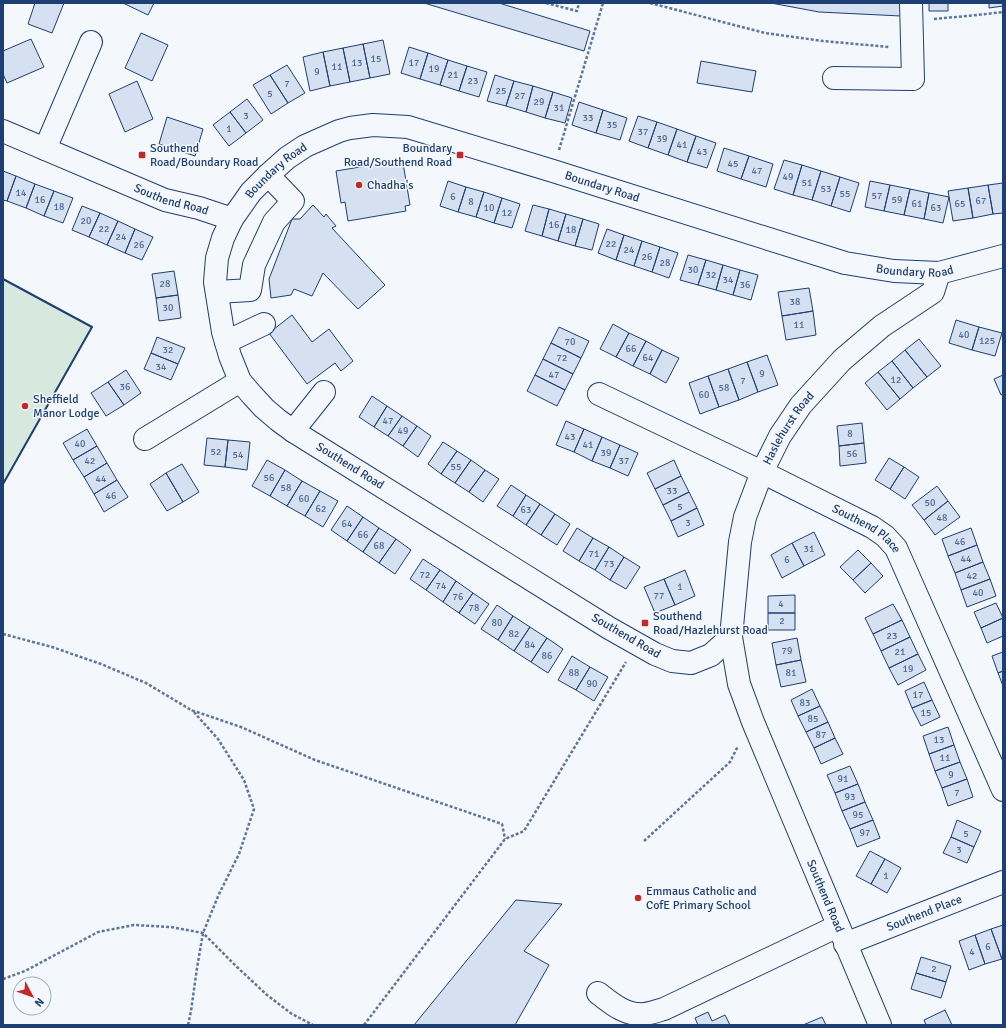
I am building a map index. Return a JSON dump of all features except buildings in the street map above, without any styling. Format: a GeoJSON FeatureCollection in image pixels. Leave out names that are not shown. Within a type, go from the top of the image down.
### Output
{"type":"FeatureCollection","features":[{"type":"Feature","properties":{"kind":"street"},"geometry":{"type":"LineString","coordinates":[[834,78],[913,79],[911,3]]}},
{"type":"Feature","properties":{"kind":"street"},"geometry":{"type":"LineString","coordinates":[[45,149],[91,42]]}},
{"type":"Feature","properties":{"kind":"street","name":"Boundary Road"},"geometry":{"type":"LineString","coordinates":[[232,219],[251,192],[287,158],[305,146],[339,131],[373,125],[408,127],[845,263],[869,268],[894,271],[939,273],[1003,256]]}},
{"type":"Feature","properties":{"kind":"street","name":"Southend Road"},"geometry":{"type":"LineString","coordinates":[[3,131],[165,200],[199,208],[232,219],[223,238],[217,258],[215,282],[223,332],[230,356],[240,381],[264,408],[293,431],[655,654],[672,661],[691,663],[711,655],[731,637]]}},
{"type":"Feature","properties":{"kind":"street"},"geometry":{"type":"LineString","coordinates":[[217,292],[250,290],[254,265],[274,222],[293,201],[268,175]]}},
{"type":"Feature","properties":{"kind":"street","name":"Haslehurst Road"},"geometry":{"type":"LineString","coordinates":[[731,637],[740,542],[745,517],[762,472],[780,436],[802,405],[842,360],[882,326],[933,292],[939,273]]}},
{"type":"Feature","properties":{"kind":"street"},"geometry":{"type":"LineString","coordinates":[[226,342],[264,324]]}},
{"type":"Feature","properties":{"kind":"street"},"geometry":{"type":"LineString","coordinates":[[145,439],[240,381]]}},
{"type":"Feature","properties":{"kind":"street"},"geometry":{"type":"LineString","coordinates":[[293,431],[324,392]]}},
{"type":"Feature","properties":{"kind":"street","name":"Southend Place"},"geometry":{"type":"LineString","coordinates":[[599,394],[762,472],[872,527],[885,536],[896,548],[1003,790]]}},
{"type":"Feature","properties":{"kind":"street","name":"Southend Road"},"geometry":{"type":"LineString","coordinates":[[731,637],[739,684],[753,722],[880,1025]]}},
{"type":"Feature","properties":{"kind":"street","name":"Southend Place"},"geometry":{"type":"LineString","coordinates":[[598,992],[614,1006],[621,1010],[635,1014],[645,1014],[664,1009],[841,935],[1003,882]]}},
{"type":"Feature","properties":{"kind":"path"},"geometry":{"type":"LineString","coordinates":[[546,3],[577,11],[579,3]]}},
{"type":"Feature","properties":{"kind":"path"},"geometry":{"type":"LineString","coordinates":[[553,171],[603,3]]}},
{"type":"Feature","properties":{"kind":"path"},"geometry":{"type":"LineString","coordinates":[[650,3],[765,33],[823,41],[912,49]]}},
{"type":"Feature","properties":{"kind":"path"},"geometry":{"type":"LineString","coordinates":[[931,19],[977,16],[1003,12]]}},
{"type":"Feature","properties":{"kind":"path"},"geometry":{"type":"LineString","coordinates":[[3,634],[52,647],[102,664],[146,683],[191,710],[241,727],[315,760],[502,824],[505,839]]}},
{"type":"Feature","properties":{"kind":"path"},"geometry":{"type":"LineString","coordinates":[[364,1025],[505,839],[524,831],[637,644]]}},
{"type":"Feature","properties":{"kind":"path"},"geometry":{"type":"LineString","coordinates":[[188,1025],[203,933],[219,894],[239,854],[254,809],[244,780],[218,739],[191,710]]}},
{"type":"Feature","properties":{"kind":"path"},"geometry":{"type":"LineString","coordinates":[[644,842],[730,762],[753,722]]}},
{"type":"Feature","properties":{"kind":"path"},"geometry":{"type":"LineString","coordinates":[[3,979],[25,971],[98,932],[134,925],[171,927],[203,933],[267,995],[292,1014],[313,1025]]}},
{"type":"Feature","properties":{"kind":"shaded area","name":"Sheffield Manor Lodge"},"geometry":{"type":"Polygon","coordinates":[[[3,279],[92,327],[3,484],[3,279]]]}},
{"type":"Feature","properties":{"kind":"wall"},"geometry":{"type":"LineString","coordinates":[[3,279],[92,327],[3,484]]}},
{"type":"Feature","properties":{"kind":"place","name":"Southend Road/Boundary Road"},"geometry":{"type":"Point","coordinates":[142,155]}},
{"type":"Feature","properties":{"kind":"place","name":"Boundary Road/Southend Road"},"geometry":{"type":"Point","coordinates":[460,155]}},
{"type":"Feature","properties":{"kind":"place","name":"Chadha's"},"geometry":{"type":"Point","coordinates":[359,185]}},
{"type":"Feature","properties":{"kind":"place","name":"Sheffield Manor Lodge"},"geometry":{"type":"Point","coordinates":[25,406]}},
{"type":"Feature","properties":{"kind":"place","name":"Southend Road/Hazlehurst Road"},"geometry":{"type":"Point","coordinates":[645,623]}},
{"type":"Feature","properties":{"kind":"place","name":"Emmaus Catholic and CofE Primary School"},"geometry":{"type":"Point","coordinates":[638,898]}}]}
